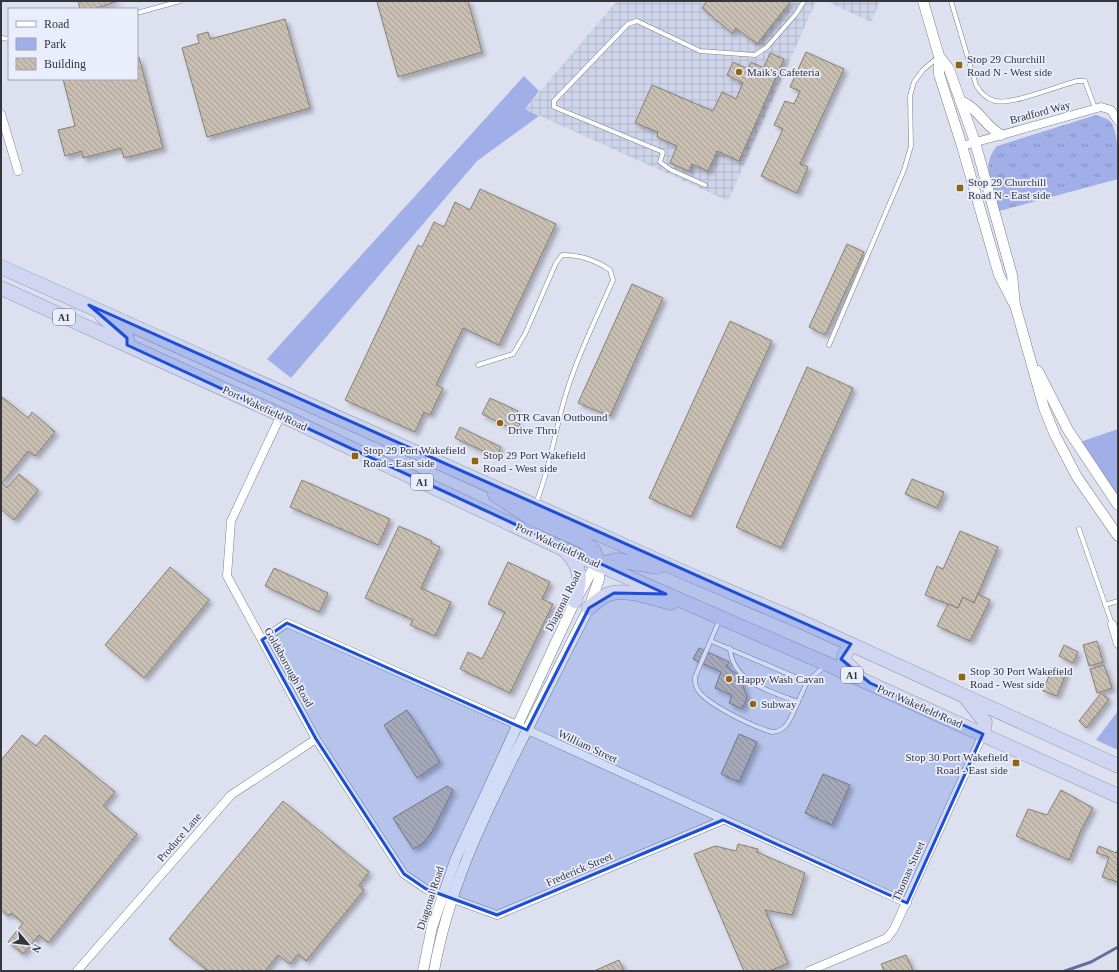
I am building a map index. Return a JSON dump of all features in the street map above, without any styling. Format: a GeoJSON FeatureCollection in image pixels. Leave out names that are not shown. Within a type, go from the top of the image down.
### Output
{"type":"FeatureCollection","features":[{"type":"Feature","properties":{"kind":"highway","name":"Port Wakefield Road"},"geometry":{"type":"LineString","coordinates":[[1,267],[90,305],[688,574],[964,694],[1118,766]]}},
{"type":"Feature","properties":{"kind":"highway","name":"Port Wakefield Road"},"geometry":{"type":"LineString","coordinates":[[1,288],[281,415],[563,549],[870,683],[1118,796]]}},
{"type":"Feature","properties":{"kind":"highway"},"geometry":{"type":"LineString","coordinates":[[90,305],[127,338],[127,345]]}},
{"type":"Feature","properties":{"kind":"highway"},"geometry":{"type":"LineString","coordinates":[[452,469],[531,518],[585,542],[594,551],[600,565],[616,560],[637,562],[688,574]]}},
{"type":"Feature","properties":{"kind":"highway"},"geometry":{"type":"LineString","coordinates":[[563,549],[574,560],[580,576],[575,601]]}},
{"type":"Feature","properties":{"kind":"highway"},"geometry":{"type":"LineString","coordinates":[[589,608],[609,594],[627,593],[644,596],[721,617]]}},
{"type":"Feature","properties":{"kind":"highway"},"geometry":{"type":"LineString","coordinates":[[851,644],[844,656],[844,661],[870,683]]}},
{"type":"Feature","properties":{"kind":"highway"},"geometry":{"type":"LineString","coordinates":[[964,694],[985,722],[983,734]]}},
{"type":"Feature","properties":{"kind":"street"},"geometry":{"type":"LineString","coordinates":[[923,1],[939,56],[939,74],[962,146],[999,275],[1015,305]]}},
{"type":"Feature","properties":{"kind":"street"},"geometry":{"type":"LineString","coordinates":[[939,56],[949,69],[975,142],[1012,275],[1015,305],[1044,408],[1055,435],[1077,477],[1118,536]]}},
{"type":"Feature","properties":{"kind":"street"},"geometry":{"type":"LineString","coordinates":[[961,101],[970,105],[990,127],[1001,135]]}},
{"type":"Feature","properties":{"kind":"street","name":"Bradford Way"},"geometry":{"type":"LineString","coordinates":[[962,146],[1102,107],[1115,108],[1118,121]]}},
{"type":"Feature","properties":{"kind":"street"},"geometry":{"type":"LineString","coordinates":[[1,114],[18,171]]}},
{"type":"Feature","properties":{"kind":"street"},"geometry":{"type":"LineString","coordinates":[[1032,361],[1046,384],[1068,430],[1118,505]]}},
{"type":"Feature","properties":{"kind":"street","name":"Goldsborough Road"},"geometry":{"type":"LineString","coordinates":[[281,415],[231,521],[227,576],[316,739],[404,874],[426,889],[447,896]]}},
{"type":"Feature","properties":{"kind":"street","name":"Diagonal Road"},"geometry":{"type":"LineString","coordinates":[[434,971],[447,896],[473,819],[575,601],[592,571],[600,565]]}},
{"type":"Feature","properties":{"kind":"street","name":"Diagonal Road"},"geometry":{"type":"LineString","coordinates":[[424,971],[432,928],[527,730],[589,608],[600,574],[600,565]]}},
{"type":"Feature","properties":{"kind":"street","name":"William Street"},"geometry":{"type":"LineString","coordinates":[[262,640],[288,624],[517,725],[723,820],[907,902]]}},
{"type":"Feature","properties":{"kind":"street"},"geometry":{"type":"LineString","coordinates":[[1112,624],[1118,644]]}},
{"type":"Feature","properties":{"kind":"street","name":"Thomas Street"},"geometry":{"type":"LineString","coordinates":[[809,971],[887,938],[894,929],[983,734]]}},
{"type":"Feature","properties":{"kind":"street","name":"Produce Lane"},"geometry":{"type":"LineString","coordinates":[[77,971],[231,795],[316,739]]}},
{"type":"Feature","properties":{"kind":"street","name":"Frederick Street"},"geometry":{"type":"LineString","coordinates":[[447,896],[497,915],[723,820]]}},
{"type":"Feature","properties":{"kind":"lane"},"geometry":{"type":"LineString","coordinates":[[138,13],[180,1]]}},
{"type":"Feature","properties":{"kind":"lane"},"geometry":{"type":"LineString","coordinates":[[705,185],[671,170],[660,162],[663,152],[554,107],[554,101],[628,24],[637,21],[700,51],[755,55],[762,52],[772,42],[796,14],[804,1]]}},
{"type":"Feature","properties":{"kind":"lane"},"geometry":{"type":"LineString","coordinates":[[951,1],[976,85],[980,92],[995,101],[1015,100],[1077,80],[1085,81],[1095,109]]}},
{"type":"Feature","properties":{"kind":"lane"},"geometry":{"type":"LineString","coordinates":[[829,345],[904,170],[911,146],[910,96],[914,82],[923,70],[939,56]]}},
{"type":"Feature","properties":{"kind":"lane"},"geometry":{"type":"LineString","coordinates":[[478,366],[513,354],[525,334],[556,263],[562,255],[573,254],[604,266],[610,270],[613,280],[584,347],[563,403],[552,455],[535,505]]}},
{"type":"Feature","properties":{"kind":"lane"},"geometry":{"type":"LineString","coordinates":[[1079,529],[1112,624]]}},
{"type":"Feature","properties":{"kind":"lane"},"geometry":{"type":"LineString","coordinates":[[1105,605],[1118,601]]}},
{"type":"Feature","properties":{"kind":"lane"},"geometry":{"type":"LineString","coordinates":[[721,617],[695,677],[696,687],[712,705],[775,732],[784,728],[788,724],[807,682],[827,664]]}},
{"type":"Feature","properties":{"kind":"lane"},"geometry":{"type":"LineString","coordinates":[[711,641],[807,682]]}},
{"type":"Feature","properties":{"kind":"lane"},"geometry":{"type":"LineString","coordinates":[[730,648],[734,667],[746,680],[798,702]]}},
{"type":"Feature","properties":{"kind":"highlighted area"},"geometry":{"type":"Polygon","coordinates":[[[89,305],[851,644],[841,659],[870,683],[983,734],[907,903],[723,820],[497,915],[426,889],[404,874],[316,739],[262,640],[287,623],[527,730],[589,608],[614,593],[666,594],[127,345],[127,338],[89,305]]]}},
{"type":"Feature","properties":{"kind":"shaded area"},"geometry":{"type":"Polygon","coordinates":[[[617,1],[816,1],[728,201],[525,109],[617,1]]]}},
{"type":"Feature","properties":{"kind":"shaded area"},"geometry":{"type":"Polygon","coordinates":[[[826,1],[880,1],[871,22],[826,1]]]}},
{"type":"Feature","properties":{"kind":"green space"},"geometry":{"type":"Polygon","coordinates":[[[524,76],[539,91],[525,109],[539,116],[477,161],[291,378],[267,359],[524,76]]]}},
{"type":"Feature","properties":{"kind":"green space"},"geometry":{"type":"Polygon","coordinates":[[[1096,115],[1111,122],[1114,127],[1118,149],[1118,179],[999,211],[989,178],[989,161],[997,146],[1096,115]]]}},
{"type":"Feature","properties":{"kind":"green space"},"geometry":{"type":"Polygon","coordinates":[[[1118,429],[1118,505],[1077,443],[1118,429]]]}},
{"type":"Feature","properties":{"kind":"green space"},"geometry":{"type":"Polygon","coordinates":[[[1118,711],[1118,750],[1096,740],[1118,711]]]}},
{"type":"Feature","properties":{"kind":"building"},"geometry":{"type":"Polygon","coordinates":[[[78,1],[119,1],[96,8],[80,8],[78,1]]]}},
{"type":"Feature","properties":{"kind":"building"},"geometry":{"type":"Polygon","coordinates":[[[468,1],[482,52],[398,77],[377,2],[468,1]]]}},
{"type":"Feature","properties":{"kind":"building"},"geometry":{"type":"Polygon","coordinates":[[[707,1],[791,1],[757,44],[736,28],[732,33],[702,8],[707,1]]]}},
{"type":"Feature","properties":{"kind":"building"},"geometry":{"type":"Polygon","coordinates":[[[285,19],[310,108],[207,137],[182,48],[199,43],[197,35],[208,32],[210,39],[285,19]]]}},
{"type":"Feature","properties":{"kind":"building"},"geometry":{"type":"Polygon","coordinates":[[[806,52],[844,69],[800,164],[808,167],[797,193],[761,176],[783,129],[774,125],[785,101],[794,104],[800,91],[790,87],[806,52]]]}},
{"type":"Feature","properties":{"kind":"building"},"geometry":{"type":"Polygon","coordinates":[[[770,53],[784,59],[739,161],[717,151],[708,171],[692,164],[689,171],[670,163],[677,146],[657,137],[658,132],[635,123],[652,85],[713,111],[722,92],[736,99],[743,83],[727,75],[733,62],[748,69],[751,62],[764,68],[770,53]]]}},
{"type":"Feature","properties":{"kind":"building"},"geometry":{"type":"Polygon","coordinates":[[[138,58],[163,148],[124,158],[121,148],[83,158],[82,151],[65,156],[58,130],[75,126],[63,80],[138,80],[138,58]]]}},
{"type":"Feature","properties":{"kind":"building"},"geometry":{"type":"Polygon","coordinates":[[[480,189],[556,224],[499,345],[463,328],[436,385],[443,388],[430,415],[424,412],[415,432],[345,400],[418,245],[422,247],[434,222],[444,227],[455,202],[470,210],[480,189]]]}},
{"type":"Feature","properties":{"kind":"building"},"geometry":{"type":"Polygon","coordinates":[[[847,244],[864,252],[825,335],[809,327],[847,244]]]}},
{"type":"Feature","properties":{"kind":"building"},"geometry":{"type":"Polygon","coordinates":[[[632,284],[663,298],[610,416],[578,403],[632,284]]]}},
{"type":"Feature","properties":{"kind":"building"},"geometry":{"type":"Polygon","coordinates":[[[730,321],[772,341],[691,517],[649,498],[730,321]]]}},
{"type":"Feature","properties":{"kind":"building"},"geometry":{"type":"Polygon","coordinates":[[[807,367],[853,388],[781,548],[736,527],[807,367]]]}},
{"type":"Feature","properties":{"kind":"building"},"geometry":{"type":"Polygon","coordinates":[[[1,396],[28,418],[32,412],[55,432],[35,456],[28,451],[2,483],[7,488],[19,474],[38,490],[14,520],[1,509],[1,396]]]}},
{"type":"Feature","properties":{"kind":"building"},"geometry":{"type":"Polygon","coordinates":[[[490,398],[518,411],[513,421],[520,424],[517,431],[482,414],[490,398]]]}},
{"type":"Feature","properties":{"kind":"building"},"geometry":{"type":"Polygon","coordinates":[[[460,427],[501,447],[496,457],[455,438],[460,427]]]}},
{"type":"Feature","properties":{"kind":"building"},"geometry":{"type":"Polygon","coordinates":[[[912,479],[944,492],[937,508],[905,494],[912,479]]]}},
{"type":"Feature","properties":{"kind":"building"},"geometry":{"type":"Polygon","coordinates":[[[302,480],[390,519],[378,545],[290,507],[302,480]]]}},
{"type":"Feature","properties":{"kind":"building"},"geometry":{"type":"Polygon","coordinates":[[[399,526],[432,541],[431,543],[440,547],[421,588],[451,602],[435,636],[410,625],[413,620],[365,598],[399,526]]]}},
{"type":"Feature","properties":{"kind":"building"},"geometry":{"type":"Polygon","coordinates":[[[960,531],[998,547],[974,603],[963,597],[958,608],[925,595],[937,566],[943,569],[960,531]]]}},
{"type":"Feature","properties":{"kind":"building"},"geometry":{"type":"Polygon","coordinates":[[[508,562],[550,582],[542,599],[553,604],[510,693],[460,669],[468,652],[482,659],[505,612],[488,604],[508,562]]]}},
{"type":"Feature","properties":{"kind":"building"},"geometry":{"type":"Polygon","coordinates":[[[170,567],[209,600],[144,678],[105,645],[170,567]]]}},
{"type":"Feature","properties":{"kind":"building"},"geometry":{"type":"Polygon","coordinates":[[[274,568],[328,593],[319,612],[265,586],[274,568]]]}},
{"type":"Feature","properties":{"kind":"building"},"geometry":{"type":"Polygon","coordinates":[[[978,594],[990,600],[970,641],[937,626],[948,604],[958,608],[963,597],[974,603],[978,594]]]}},
{"type":"Feature","properties":{"kind":"building"},"geometry":{"type":"Polygon","coordinates":[[[1097,641],[1103,662],[1089,666],[1083,645],[1097,641]]]}},
{"type":"Feature","properties":{"kind":"building"},"geometry":{"type":"Polygon","coordinates":[[[1064,645],[1078,652],[1073,663],[1059,656],[1064,645]]]}},
{"type":"Feature","properties":{"kind":"building","name":"Happy Wash Cavan"},"geometry":{"type":"Polygon","coordinates":[[[699,648],[729,662],[726,667],[739,675],[747,697],[742,709],[729,703],[732,695],[715,688],[721,672],[693,659],[699,648]]]}},
{"type":"Feature","properties":{"kind":"building"},"geometry":{"type":"Polygon","coordinates":[[[1104,665],[1112,688],[1097,693],[1090,669],[1104,665]]]}},
{"type":"Feature","properties":{"kind":"building"},"geometry":{"type":"Polygon","coordinates":[[[1052,668],[1066,673],[1057,696],[1043,691],[1052,668]]]}},
{"type":"Feature","properties":{"kind":"building"},"geometry":{"type":"Polygon","coordinates":[[[1101,693],[1109,699],[1086,728],[1079,721],[1101,693]]]}},
{"type":"Feature","properties":{"kind":"building"},"geometry":{"type":"Polygon","coordinates":[[[407,710],[440,762],[417,778],[384,725],[407,710]]]}},
{"type":"Feature","properties":{"kind":"building"},"geometry":{"type":"Polygon","coordinates":[[[739,734],[757,742],[739,782],[721,774],[739,734]]]}},
{"type":"Feature","properties":{"kind":"building"},"geometry":{"type":"Polygon","coordinates":[[[22,735],[36,746],[45,735],[115,792],[103,806],[137,834],[48,943],[39,935],[23,954],[8,942],[23,923],[11,913],[8,916],[1,910],[1,760],[22,735]]]}},
{"type":"Feature","properties":{"kind":"building"},"geometry":{"type":"Polygon","coordinates":[[[823,774],[850,785],[832,825],[805,813],[823,774]]]}},
{"type":"Feature","properties":{"kind":"building"},"geometry":{"type":"Polygon","coordinates":[[[447,786],[453,790],[432,832],[422,844],[413,849],[393,818],[447,786]]]}},
{"type":"Feature","properties":{"kind":"building"},"geometry":{"type":"Polygon","coordinates":[[[1061,790],[1093,808],[1081,830],[1069,860],[1016,836],[1028,809],[1047,815],[1061,790]]]}},
{"type":"Feature","properties":{"kind":"building"},"geometry":{"type":"Polygon","coordinates":[[[283,801],[369,872],[359,885],[364,890],[306,961],[298,954],[290,964],[278,955],[265,971],[208,971],[169,939],[283,801]]]}},
{"type":"Feature","properties":{"kind":"building"},"geometry":{"type":"Polygon","coordinates":[[[738,844],[758,849],[757,852],[805,873],[792,915],[765,910],[788,963],[770,971],[744,971],[694,854],[715,846],[736,851],[738,844]]]}},
{"type":"Feature","properties":{"kind":"building"},"geometry":{"type":"Polygon","coordinates":[[[1099,846],[1116,853],[1118,849],[1118,882],[1102,877],[1109,857],[1096,853],[1099,846]]]}},
{"type":"Feature","properties":{"kind":"building"},"geometry":{"type":"Polygon","coordinates":[[[906,955],[913,971],[884,971],[881,964],[906,955]]]}},
{"type":"Feature","properties":{"kind":"building"},"geometry":{"type":"Polygon","coordinates":[[[619,960],[624,971],[594,971],[619,960]]]}},
{"type":"Feature","properties":{"kind":"waterway"},"geometry":{"type":"LineString","coordinates":[[1065,971],[1091,962],[1118,947]]}},
{"type":"Feature","properties":{"kind":"place","name":"Stop 29 Churchill Road N - West side"},"geometry":{"type":"Point","coordinates":[959,65]}},
{"type":"Feature","properties":{"kind":"place","name":"Maik's Cafeteria"},"geometry":{"type":"Point","coordinates":[739,72]}},
{"type":"Feature","properties":{"kind":"place","name":"Stop 29 Churchill Road N - East side"},"geometry":{"type":"Point","coordinates":[960,188]}},
{"type":"Feature","properties":{"kind":"place","name":"OTR Cavan Outbound Drive Thru"},"geometry":{"type":"Point","coordinates":[500,423]}},
{"type":"Feature","properties":{"kind":"place","name":"Stop 29 Port Wakefield Road - East side"},"geometry":{"type":"Point","coordinates":[355,456]}},
{"type":"Feature","properties":{"kind":"place","name":"Stop 29 Port Wakefield Road - West side"},"geometry":{"type":"Point","coordinates":[475,461]}},
{"type":"Feature","properties":{"kind":"place","name":"Stop 30 Port Wakefield Road - West side"},"geometry":{"type":"Point","coordinates":[962,677]}},
{"type":"Feature","properties":{"kind":"place","name":"Happy Wash Cavan"},"geometry":{"type":"Point","coordinates":[729,679]}},
{"type":"Feature","properties":{"kind":"place","name":"Subway"},"geometry":{"type":"Point","coordinates":[753,704]}},
{"type":"Feature","properties":{"kind":"place","name":"Stop 30 Port Wakefield Road - East side"},"geometry":{"type":"Point","coordinates":[1016,763]}}]}
